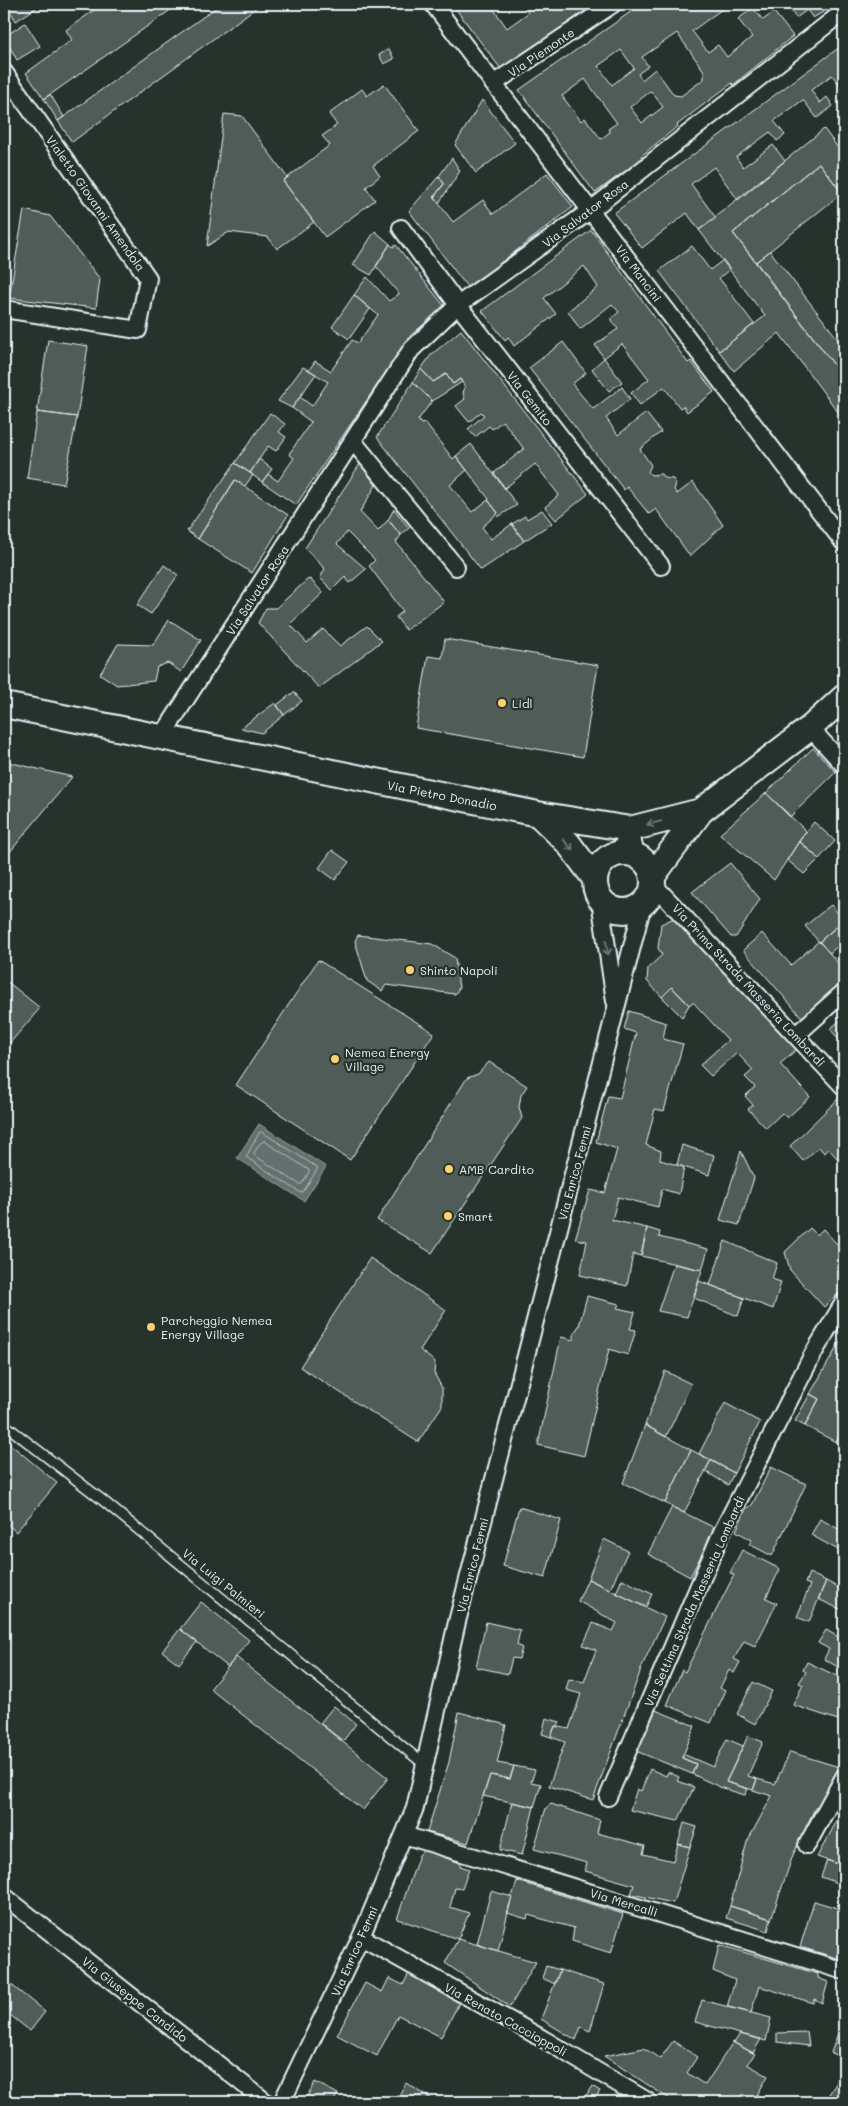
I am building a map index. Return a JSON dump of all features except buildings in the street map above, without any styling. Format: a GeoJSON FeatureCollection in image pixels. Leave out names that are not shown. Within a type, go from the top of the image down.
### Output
{"type":"FeatureCollection","features":[{"type":"Feature","properties":{"kind":"main road","name":"Via Pietro Donadio"},"geometry":{"type":"LineString","coordinates":[[4,705],[538,814],[630,829],[701,811],[810,728],[844,697]]}},
{"type":"Feature","properties":{"kind":"main road"},"geometry":{"type":"LineString","coordinates":[[538,814],[568,843],[598,889],[606,906],[621,912],[637,909],[701,811]]}},
{"type":"Feature","properties":{"kind":"main road"},"geometry":{"type":"LineString","coordinates":[[598,889],[596,871],[605,859],[627,854],[647,864],[650,888]]}},
{"type":"Feature","properties":{"kind":"street","name":"Via Mancini"},"geometry":{"type":"LineString","coordinates":[[433,4],[844,543]]}},
{"type":"Feature","properties":{"kind":"street","name":"Via Piemonte"},"geometry":{"type":"LineString","coordinates":[[493,84],[614,4]]}},
{"type":"Feature","properties":{"kind":"street","name":"Via Salvator Rosa"},"geometry":{"type":"LineString","coordinates":[[161,738],[411,350],[458,305],[591,210],[844,11]]}},
{"type":"Feature","properties":{"kind":"street","name":"Vialetto Giovanni Amendola"},"geometry":{"type":"LineString","coordinates":[[4,72],[148,278],[138,330],[4,309]]}},
{"type":"Feature","properties":{"kind":"street","name":"Via Gemito"},"geometry":{"type":"LineString","coordinates":[[401,228],[458,305],[661,566]]}},
{"type":"Feature","properties":{"kind":"street"},"geometry":{"type":"LineString","coordinates":[[353,441],[456,568]]}},
{"type":"Feature","properties":{"kind":"street"},"geometry":{"type":"LineString","coordinates":[[810,728],[844,765]]}},
{"type":"Feature","properties":{"kind":"street"},"geometry":{"type":"LineString","coordinates":[[627,854],[630,829]]}},
{"type":"Feature","properties":{"kind":"street","name":"Via Enrico Fermi"},"geometry":{"type":"LineString","coordinates":[[282,2102],[361,1937],[415,1808],[462,1603],[650,888]]}},
{"type":"Feature","properties":{"kind":"street","name":"Via Prima Strada Masseria Lombardi"},"geometry":{"type":"LineString","coordinates":[[650,888],[796,1035],[844,1087]]}},
{"type":"Feature","properties":{"kind":"street","name":"Via Enrico Fermi"},"geometry":{"type":"LineString","coordinates":[[598,889],[617,1011]]}},
{"type":"Feature","properties":{"kind":"street"},"geometry":{"type":"LineString","coordinates":[[796,1035],[844,992]]}},
{"type":"Feature","properties":{"kind":"street","name":"Via Settima Strada Masseria Lombardi"},"geometry":{"type":"LineString","coordinates":[[608,1797],[722,1532],[813,1354],[844,1302]]}},
{"type":"Feature","properties":{"kind":"street"},"geometry":{"type":"LineString","coordinates":[[807,1845],[844,1777]]}},
{"type":"Feature","properties":{"kind":"street","name":"Via Mercalli"},"geometry":{"type":"LineString","coordinates":[[404,1835],[844,1972]]}},
{"type":"Feature","properties":{"kind":"street","name":"Via Giuseppe Candido"},"geometry":{"type":"LineString","coordinates":[[4,1896],[266,2102]]}},
{"type":"Feature","properties":{"kind":"street","name":"Via Renato Caccioppoli"},"geometry":{"type":"LineString","coordinates":[[361,1937],[543,2038],[649,2102]]}},
{"type":"Feature","properties":{"kind":"lane","name":"Via Luigi Palmieri"},"geometry":{"type":"LineString","coordinates":[[4,1424],[102,1499],[425,1765]]}},
{"type":"Feature","properties":{"kind":"water"},"geometry":{"type":"Polygon","coordinates":[[[259,1124],[326,1167],[304,1201],[237,1158],[259,1124]]]}},
{"type":"Feature","properties":{"kind":"place","name":"Lidl"},"geometry":{"type":"Point","coordinates":[502,703]}},
{"type":"Feature","properties":{"kind":"place","name":"Shinto Napoli"},"geometry":{"type":"Point","coordinates":[410,970]}},
{"type":"Feature","properties":{"kind":"place","name":"Nemea Energy Village"},"geometry":{"type":"Point","coordinates":[335,1059]}},
{"type":"Feature","properties":{"kind":"place","name":"AMB Cardito"},"geometry":{"type":"Point","coordinates":[449,1169]}},
{"type":"Feature","properties":{"kind":"place","name":"Smart"},"geometry":{"type":"Point","coordinates":[448,1216]}},
{"type":"Feature","properties":{"kind":"place","name":"Parcheggio Nemea Energy Village"},"geometry":{"type":"Point","coordinates":[151,1327]}}]}
